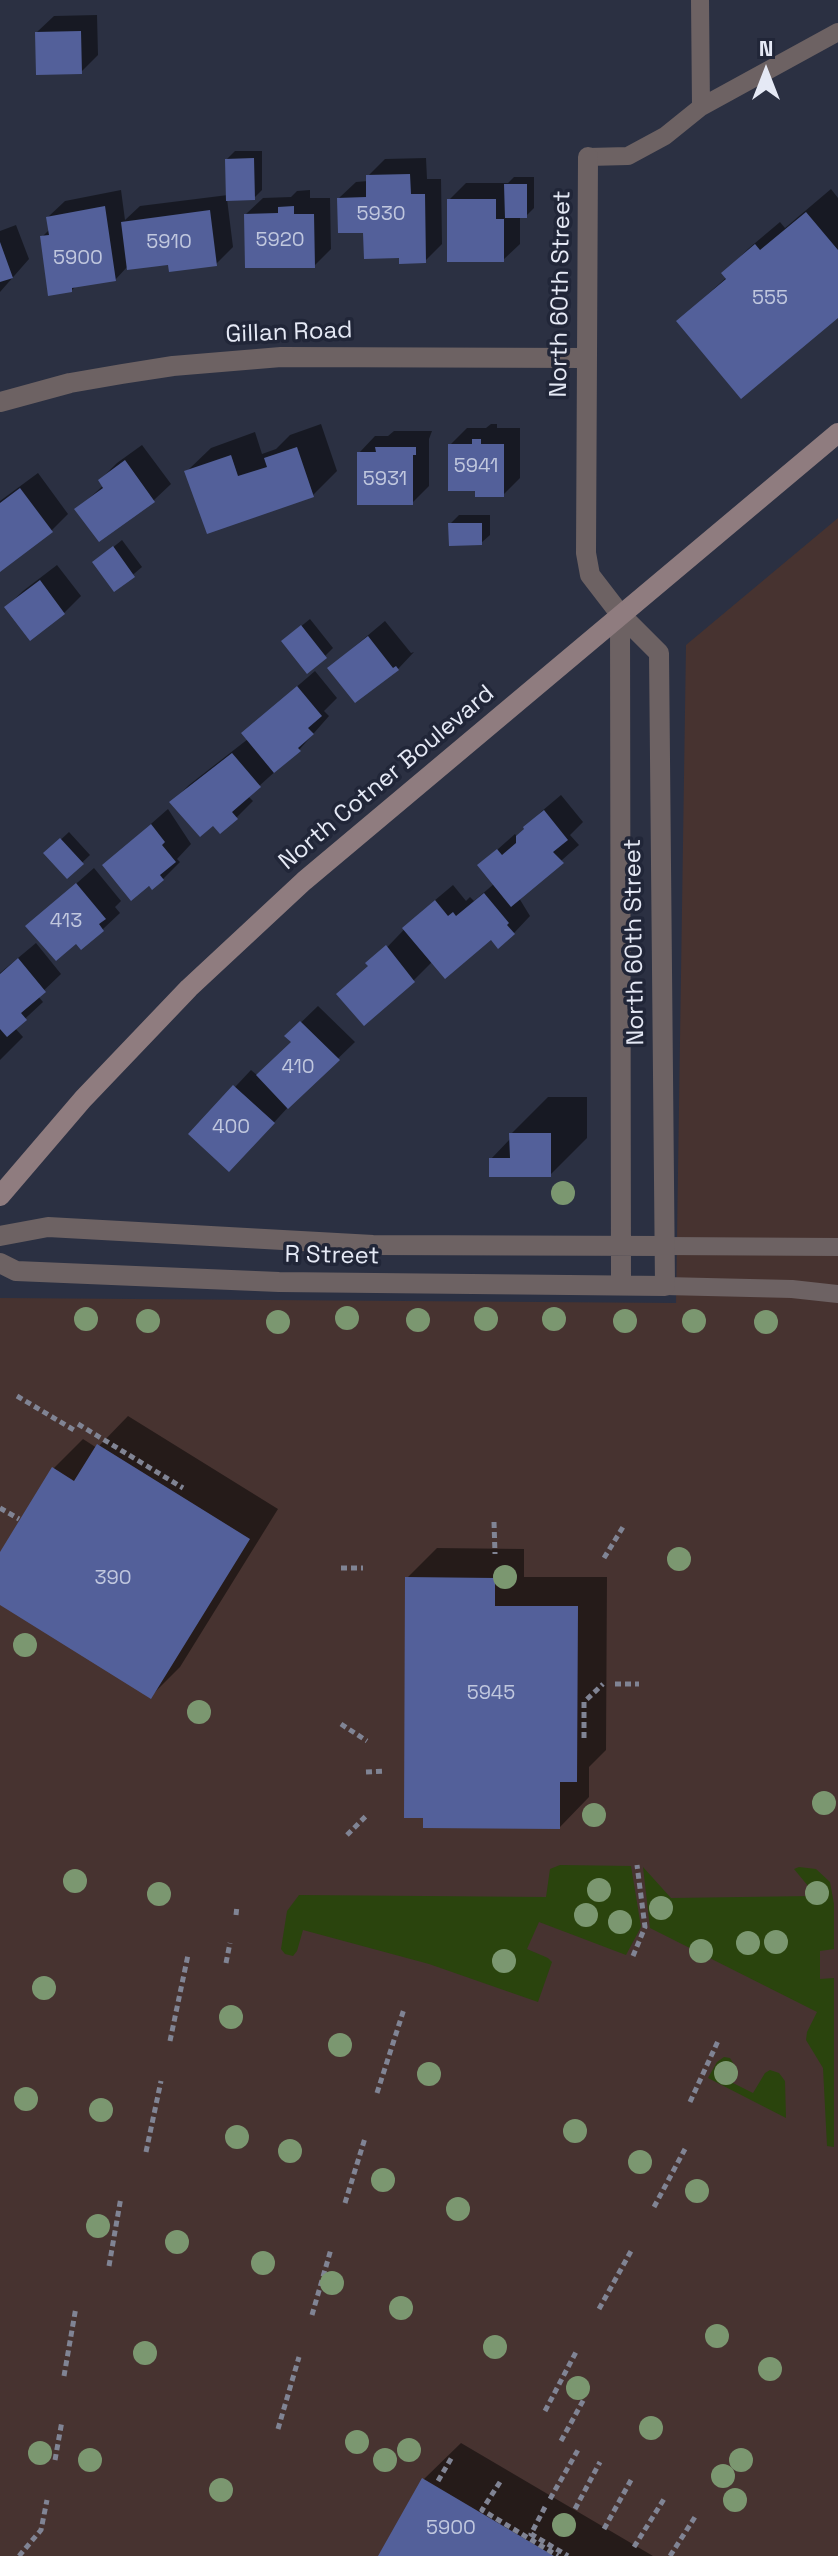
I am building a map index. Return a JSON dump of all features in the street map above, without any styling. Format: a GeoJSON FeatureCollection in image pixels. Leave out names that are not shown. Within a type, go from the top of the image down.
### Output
{"type":"FeatureCollection","features":[{"type":"Feature","properties":{"kind":"main road","name":"North Cotner Boulevard"},"geometry":{"type":"LineString","coordinates":[[0,1196],[83,1099],[189,988],[304,881],[838,433]]}},
{"type":"Feature","properties":{"kind":"street","name":"North 60th Street"},"geometry":{"type":"LineString","coordinates":[[588,157],[586,553],[590,575],[620,614],[659,653],[665,1286]]}},
{"type":"Feature","properties":{"kind":"street","name":"Gillan Road"},"geometry":{"type":"LineString","coordinates":[[0,402],[70,383],[122,374],[254,359],[334,355],[585,358]]}},
{"type":"Feature","properties":{"kind":"street","name":"North 60th Street"},"geometry":{"type":"LineString","coordinates":[[620,614],[621,1285]]}},
{"type":"Feature","properties":{"kind":"street","name":"R Street"},"geometry":{"type":"LineString","coordinates":[[0,1236],[48,1227],[373,1245],[665,1246]]}},
{"type":"Feature","properties":{"kind":"street","name":"R Street"},"geometry":{"type":"LineString","coordinates":[[0,1263],[16,1271],[279,1282],[665,1286]]}},
{"type":"Feature","properties":{"kind":"lane"},"geometry":{"type":"LineString","coordinates":[[700,0],[701,107]]}},
{"type":"Feature","properties":{"kind":"lane"},"geometry":{"type":"LineString","coordinates":[[588,157],[628,156],[665,136],[701,107],[838,32]]}},
{"type":"Feature","properties":{"kind":"lane"},"geometry":{"type":"LineString","coordinates":[[665,1246],[838,1247]]}},
{"type":"Feature","properties":{"kind":"lane"},"geometry":{"type":"LineString","coordinates":[[665,1286],[792,1289],[838,1294]]}},
{"type":"Feature","properties":{"kind":"path"},"geometry":{"type":"LineString","coordinates":[[17,1396],[183,1488]]}},
{"type":"Feature","properties":{"kind":"path"},"geometry":{"type":"LineString","coordinates":[[0,1508],[19,1519]]}},
{"type":"Feature","properties":{"kind":"path"},"geometry":{"type":"LineString","coordinates":[[494,1522],[495,1554]]}},
{"type":"Feature","properties":{"kind":"path"},"geometry":{"type":"LineString","coordinates":[[604,1558],[623,1527]]}},
{"type":"Feature","properties":{"kind":"path"},"geometry":{"type":"LineString","coordinates":[[341,1568],[363,1568]]}},
{"type":"Feature","properties":{"kind":"path"},"geometry":{"type":"LineString","coordinates":[[584,1738],[584,1702],[603,1684]]}},
{"type":"Feature","properties":{"kind":"path"},"geometry":{"type":"LineString","coordinates":[[615,1684],[639,1684]]}},
{"type":"Feature","properties":{"kind":"path"},"geometry":{"type":"LineString","coordinates":[[341,1724],[367,1741]]}},
{"type":"Feature","properties":{"kind":"path"},"geometry":{"type":"LineString","coordinates":[[366,1772],[385,1771]]}},
{"type":"Feature","properties":{"kind":"path"},"geometry":{"type":"LineString","coordinates":[[347,1835],[368,1814]]}},
{"type":"Feature","properties":{"kind":"path"},"geometry":{"type":"LineString","coordinates":[[633,1956],[645,1927],[637,1865]]}},
{"type":"Feature","properties":{"kind":"path"},"geometry":{"type":"LineString","coordinates":[[236,1915],[237,1906]]}},
{"type":"Feature","properties":{"kind":"path"},"geometry":{"type":"LineString","coordinates":[[226,1963],[230,1943]]}},
{"type":"Feature","properties":{"kind":"path"},"geometry":{"type":"LineString","coordinates":[[170,2041],[188,1955]]}},
{"type":"Feature","properties":{"kind":"path"},"geometry":{"type":"LineString","coordinates":[[377,2093],[404,2009]]}},
{"type":"Feature","properties":{"kind":"path"},"geometry":{"type":"LineString","coordinates":[[690,2102],[718,2041]]}},
{"type":"Feature","properties":{"kind":"path"},"geometry":{"type":"LineString","coordinates":[[146,2152],[161,2081]]}},
{"type":"Feature","properties":{"kind":"path"},"geometry":{"type":"LineString","coordinates":[[345,2203],[365,2138]]}},
{"type":"Feature","properties":{"kind":"path"},"geometry":{"type":"LineString","coordinates":[[654,2207],[685,2149]]}},
{"type":"Feature","properties":{"kind":"path"},"geometry":{"type":"LineString","coordinates":[[109,2266],[121,2197]]}},
{"type":"Feature","properties":{"kind":"path"},"geometry":{"type":"LineString","coordinates":[[312,2315],[331,2249]]}},
{"type":"Feature","properties":{"kind":"path"},"geometry":{"type":"LineString","coordinates":[[599,2309],[631,2251]]}},
{"type":"Feature","properties":{"kind":"path"},"geometry":{"type":"LineString","coordinates":[[64,2376],[76,2307]]}},
{"type":"Feature","properties":{"kind":"path"},"geometry":{"type":"LineString","coordinates":[[545,2411],[576,2352]]}},
{"type":"Feature","properties":{"kind":"path"},"geometry":{"type":"LineString","coordinates":[[278,2429],[299,2357]]}},
{"type":"Feature","properties":{"kind":"path"},"geometry":{"type":"LineString","coordinates":[[561,2441],[584,2399]]}},
{"type":"Feature","properties":{"kind":"path"},"geometry":{"type":"LineString","coordinates":[[55,2460],[62,2421]]}},
{"type":"Feature","properties":{"kind":"path"},"geometry":{"type":"LineString","coordinates":[[550,2499],[578,2450]]}},
{"type":"Feature","properties":{"kind":"path"},"geometry":{"type":"LineString","coordinates":[[438,2481],[452,2457]]}},
{"type":"Feature","properties":{"kind":"path"},"geometry":{"type":"LineString","coordinates":[[575,2509],[600,2462]]}},
{"type":"Feature","properties":{"kind":"path"},"geometry":{"type":"LineString","coordinates":[[604,2529],[631,2480]]}},
{"type":"Feature","properties":{"kind":"path"},"geometry":{"type":"LineString","coordinates":[[500,2482],[482,2510],[558,2556]]}},
{"type":"Feature","properties":{"kind":"path"},"geometry":{"type":"LineString","coordinates":[[634,2547],[664,2499]]}},
{"type":"Feature","properties":{"kind":"path"},"geometry":{"type":"LineString","coordinates":[[19,2556],[41,2530],[47,2500]]}},
{"type":"Feature","properties":{"kind":"path"},"geometry":{"type":"LineString","coordinates":[[545,2507],[531,2534],[568,2556]]}},
{"type":"Feature","properties":{"kind":"path"},"geometry":{"type":"LineString","coordinates":[[670,2556],[695,2517]]}},
{"type":"Feature","properties":{"kind":"shaded area"},"geometry":{"type":"Polygon","coordinates":[[[838,518],[838,2556],[0,2556],[0,1298],[676,1303],[686,645],[838,518]]]}},
{"type":"Feature","properties":{"kind":"green space"},"geometry":{"type":"Polygon","coordinates":[[[560,1865],[631,1866],[641,1927],[626,1955],[539,1922],[527,1949],[552,1962],[538,2002],[429,1964],[303,1930],[293,1956],[281,1949],[287,1911],[299,1895],[546,1897],[550,1869],[560,1865]]]}},
{"type":"Feature","properties":{"kind":"green space"},"geometry":{"type":"Polygon","coordinates":[[[643,1867],[671,1898],[813,1896],[794,1869],[799,1867],[816,1869],[830,1882],[834,1904],[834,1949],[820,1951],[820,1979],[834,1978],[834,2147],[827,2146],[823,2068],[806,2040],[817,2012],[650,1928],[643,1867]]]}},
{"type":"Feature","properties":{"kind":"green space"},"geometry":{"type":"Polygon","coordinates":[[[724,2057],[730,2058],[735,2066],[729,2081],[753,2093],[765,2073],[770,2070],[779,2073],[785,2081],[786,2118],[708,2078],[717,2062],[724,2057]]]}},
{"type":"Feature","properties":{"kind":"building"},"geometry":{"type":"Polygon","coordinates":[[[81,31],[82,74],[36,75],[35,32],[81,31]]]}},
{"type":"Feature","properties":{"kind":"building"},"geometry":{"type":"Polygon","coordinates":[[[254,158],[255,200],[226,201],[225,159],[254,158]]]}},
{"type":"Feature","properties":{"kind":"building"},"geometry":{"type":"Polygon","coordinates":[[[410,174],[411,194],[425,194],[426,263],[399,264],[399,258],[364,259],[363,233],[338,233],[337,198],[366,197],[366,175],[410,174]]]}},
{"type":"Feature","properties":{"kind":"building"},"geometry":{"type":"Polygon","coordinates":[[[504,184],[527,184],[527,218],[505,218],[504,184]]]}},
{"type":"Feature","properties":{"kind":"building"},"geometry":{"type":"Polygon","coordinates":[[[447,199],[496,199],[496,219],[504,219],[504,262],[447,262],[447,199]]]}},
{"type":"Feature","properties":{"kind":"building"},"geometry":{"type":"Polygon","coordinates":[[[105,206],[116,281],[72,288],[72,292],[48,296],[40,236],[49,235],[46,217],[105,206]]]}},
{"type":"Feature","properties":{"kind":"building"},"geometry":{"type":"Polygon","coordinates":[[[294,206],[294,214],[314,214],[315,268],[245,268],[244,214],[278,213],[278,207],[294,206]]]}},
{"type":"Feature","properties":{"kind":"building"},"geometry":{"type":"Polygon","coordinates":[[[210,210],[217,266],[169,272],[168,265],[127,270],[121,222],[210,210]]]}},
{"type":"Feature","properties":{"kind":"building"},"geometry":{"type":"Polygon","coordinates":[[[806,212],[838,250],[838,318],[741,399],[676,321],[726,279],[721,273],[755,244],[760,250],[806,212]]]}},
{"type":"Feature","properties":{"kind":"building"},"geometry":{"type":"Polygon","coordinates":[[[0,242],[13,278],[0,282],[0,242]]]}},
{"type":"Feature","properties":{"kind":"building"},"geometry":{"type":"Polygon","coordinates":[[[472,439],[481,439],[481,444],[504,444],[504,497],[475,497],[475,491],[448,491],[448,444],[472,444],[472,439]]]}},
{"type":"Feature","properties":{"kind":"building"},"geometry":{"type":"Polygon","coordinates":[[[297,447],[314,497],[207,534],[184,471],[231,455],[238,476],[267,467],[264,458],[297,447]]]}},
{"type":"Feature","properties":{"kind":"building"},"geometry":{"type":"Polygon","coordinates":[[[375,447],[416,447],[416,455],[413,455],[413,505],[357,505],[357,452],[376,452],[375,447]]]}},
{"type":"Feature","properties":{"kind":"building"},"geometry":{"type":"Polygon","coordinates":[[[125,460],[155,502],[99,542],[74,509],[103,488],[98,480],[125,460]]]}},
{"type":"Feature","properties":{"kind":"building"},"geometry":{"type":"Polygon","coordinates":[[[20,488],[53,532],[0,572],[0,503],[20,488]]]}},
{"type":"Feature","properties":{"kind":"building"},"geometry":{"type":"Polygon","coordinates":[[[448,523],[482,523],[482,545],[449,546],[448,523]]]}},
{"type":"Feature","properties":{"kind":"building"},"geometry":{"type":"Polygon","coordinates":[[[113,546],[135,577],[114,592],[92,562],[113,546]]]}},
{"type":"Feature","properties":{"kind":"building"},"geometry":{"type":"Polygon","coordinates":[[[40,580],[65,614],[30,641],[4,607],[40,580]]]}},
{"type":"Feature","properties":{"kind":"building"},"geometry":{"type":"Polygon","coordinates":[[[301,625],[327,658],[307,674],[281,641],[301,625]]]}},
{"type":"Feature","properties":{"kind":"building"},"geometry":{"type":"Polygon","coordinates":[[[368,636],[393,668],[396,666],[399,670],[355,703],[327,668],[368,636]]]}},
{"type":"Feature","properties":{"kind":"building"},"geometry":{"type":"Polygon","coordinates":[[[297,686],[322,716],[308,728],[314,734],[298,748],[301,751],[274,773],[241,733],[297,686]]]}},
{"type":"Feature","properties":{"kind":"building"},"geometry":{"type":"Polygon","coordinates":[[[232,753],[261,787],[232,812],[238,819],[220,834],[213,826],[200,837],[169,802],[232,753]]]}},
{"type":"Feature","properties":{"kind":"building"},"geometry":{"type":"Polygon","coordinates":[[[544,810],[568,840],[553,852],[564,863],[511,907],[477,865],[497,849],[502,855],[516,843],[516,836],[523,827],[544,810]]]}},
{"type":"Feature","properties":{"kind":"building"},"geometry":{"type":"Polygon","coordinates":[[[151,824],[176,862],[160,875],[164,880],[152,890],[149,886],[131,901],[102,865],[151,824]]]}},
{"type":"Feature","properties":{"kind":"building"},"geometry":{"type":"Polygon","coordinates":[[[60,838],[84,864],[67,879],[43,853],[60,838]]]}},
{"type":"Feature","properties":{"kind":"building"},"geometry":{"type":"Polygon","coordinates":[[[76,883],[106,919],[99,924],[104,931],[81,950],[76,944],[56,961],[25,926],[76,883]]]}},
{"type":"Feature","properties":{"kind":"building"},"geometry":{"type":"Polygon","coordinates":[[[484,893],[515,934],[498,949],[491,940],[445,979],[402,928],[435,900],[448,916],[453,912],[456,916],[484,893]]]}},
{"type":"Feature","properties":{"kind":"building"},"geometry":{"type":"Polygon","coordinates":[[[386,945],[415,982],[364,1026],[336,994],[386,945]]]}},
{"type":"Feature","properties":{"kind":"building"},"geometry":{"type":"Polygon","coordinates":[[[18,958],[46,992],[21,1013],[27,1020],[7,1037],[0,1029],[0,974],[18,958]]]}},
{"type":"Feature","properties":{"kind":"building"},"geometry":{"type":"Polygon","coordinates":[[[300,1021],[340,1060],[288,1109],[256,1075],[291,1042],[284,1036],[300,1021]]]}},
{"type":"Feature","properties":{"kind":"building"},"geometry":{"type":"Polygon","coordinates":[[[233,1085],[275,1123],[229,1172],[188,1134],[233,1085]]]}},
{"type":"Feature","properties":{"kind":"building"},"geometry":{"type":"Polygon","coordinates":[[[509,1133],[551,1133],[551,1177],[489,1177],[489,1158],[510,1158],[509,1133]]]}},
{"type":"Feature","properties":{"kind":"building"},"geometry":{"type":"Polygon","coordinates":[[[97,1444],[250,1539],[151,1699],[0,1605],[0,1552],[52,1467],[74,1481],[97,1444]]]}},
{"type":"Feature","properties":{"kind":"building"},"geometry":{"type":"Polygon","coordinates":[[[405,1577],[495,1578],[495,1606],[578,1606],[577,1782],[560,1782],[560,1829],[423,1828],[423,1818],[404,1818],[405,1577]]]}},
{"type":"Feature","properties":{"kind":"building"},"geometry":{"type":"Polygon","coordinates":[[[422,2478],[554,2556],[378,2556],[422,2478]]]}}]}
